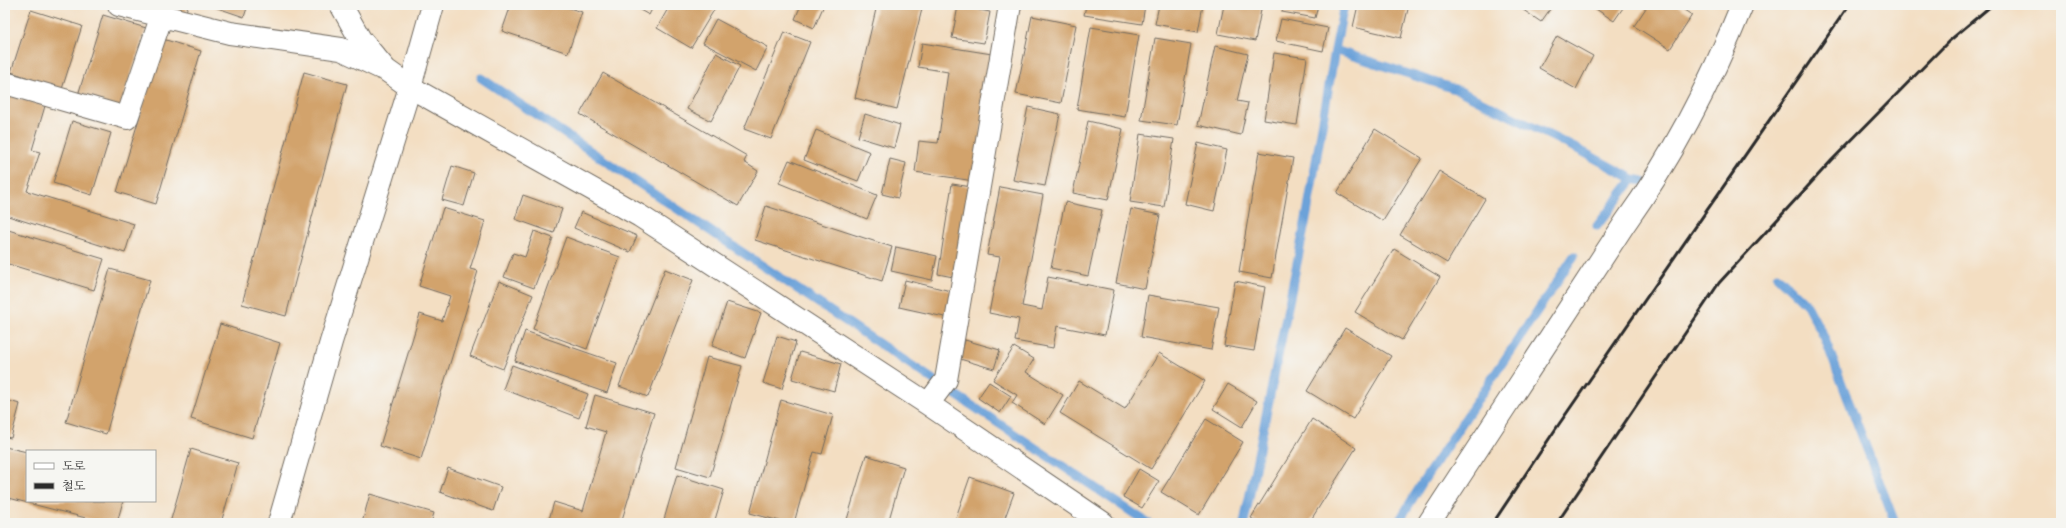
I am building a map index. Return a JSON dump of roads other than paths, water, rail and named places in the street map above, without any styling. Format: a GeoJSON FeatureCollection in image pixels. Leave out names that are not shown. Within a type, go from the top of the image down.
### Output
{"type":"FeatureCollection","features":[{"type":"Feature","properties":{"kind":"street"},"geometry":{"type":"LineString","coordinates":[[119,5],[230,33],[341,49],[386,70],[410,87],[640,216],[928,404],[1103,523]]}},
{"type":"Feature","properties":{"kind":"street"},"geometry":{"type":"LineString","coordinates":[[341,5],[360,39],[386,70]]}},
{"type":"Feature","properties":{"kind":"street"},"geometry":{"type":"LineString","coordinates":[[279,523],[331,342],[410,87],[433,5]]}},
{"type":"Feature","properties":{"kind":"street"},"geometry":{"type":"LineString","coordinates":[[928,404],[946,380],[1010,5]]}},
{"type":"Feature","properties":{"kind":"street"},"geometry":{"type":"LineString","coordinates":[[1429,523],[1625,223],[1650,189],[1679,139],[1728,40],[1742,5]]}},
{"type":"Feature","properties":{"kind":"street"},"geometry":{"type":"LineString","coordinates":[[5,83],[127,118],[162,16]]}},
{"type":"Feature","properties":{"kind":"waterway"},"geometry":{"type":"LineString","coordinates":[[1344,5],[1335,50],[1458,90],[1585,153],[1633,179]]}},
{"type":"Feature","properties":{"kind":"waterway"},"geometry":{"type":"LineString","coordinates":[[1244,523],[1307,214],[1335,50]]}},
{"type":"Feature","properties":{"kind":"waterway"},"geometry":{"type":"LineString","coordinates":[[481,78],[1148,523]]}},
{"type":"Feature","properties":{"kind":"waterway"},"geometry":{"type":"LineString","coordinates":[[1597,226],[1633,179],[1643,181]]}},
{"type":"Feature","properties":{"kind":"waterway"},"geometry":{"type":"LineString","coordinates":[[1398,523],[1424,480],[1574,256]]}},
{"type":"Feature","properties":{"kind":"waterway"},"geometry":{"type":"LineString","coordinates":[[1777,276],[1807,305],[1825,339],[1895,523]]}},
{"type":"Feature","properties":{"kind":"railway"},"geometry":{"type":"LineString","coordinates":[[1493,523],[1557,427],[1849,5]]}},
{"type":"Feature","properties":{"kind":"railway"},"geometry":{"type":"LineString","coordinates":[[1557,523],[1719,283],[1832,160],[1948,42],[1992,5]]}}]}
